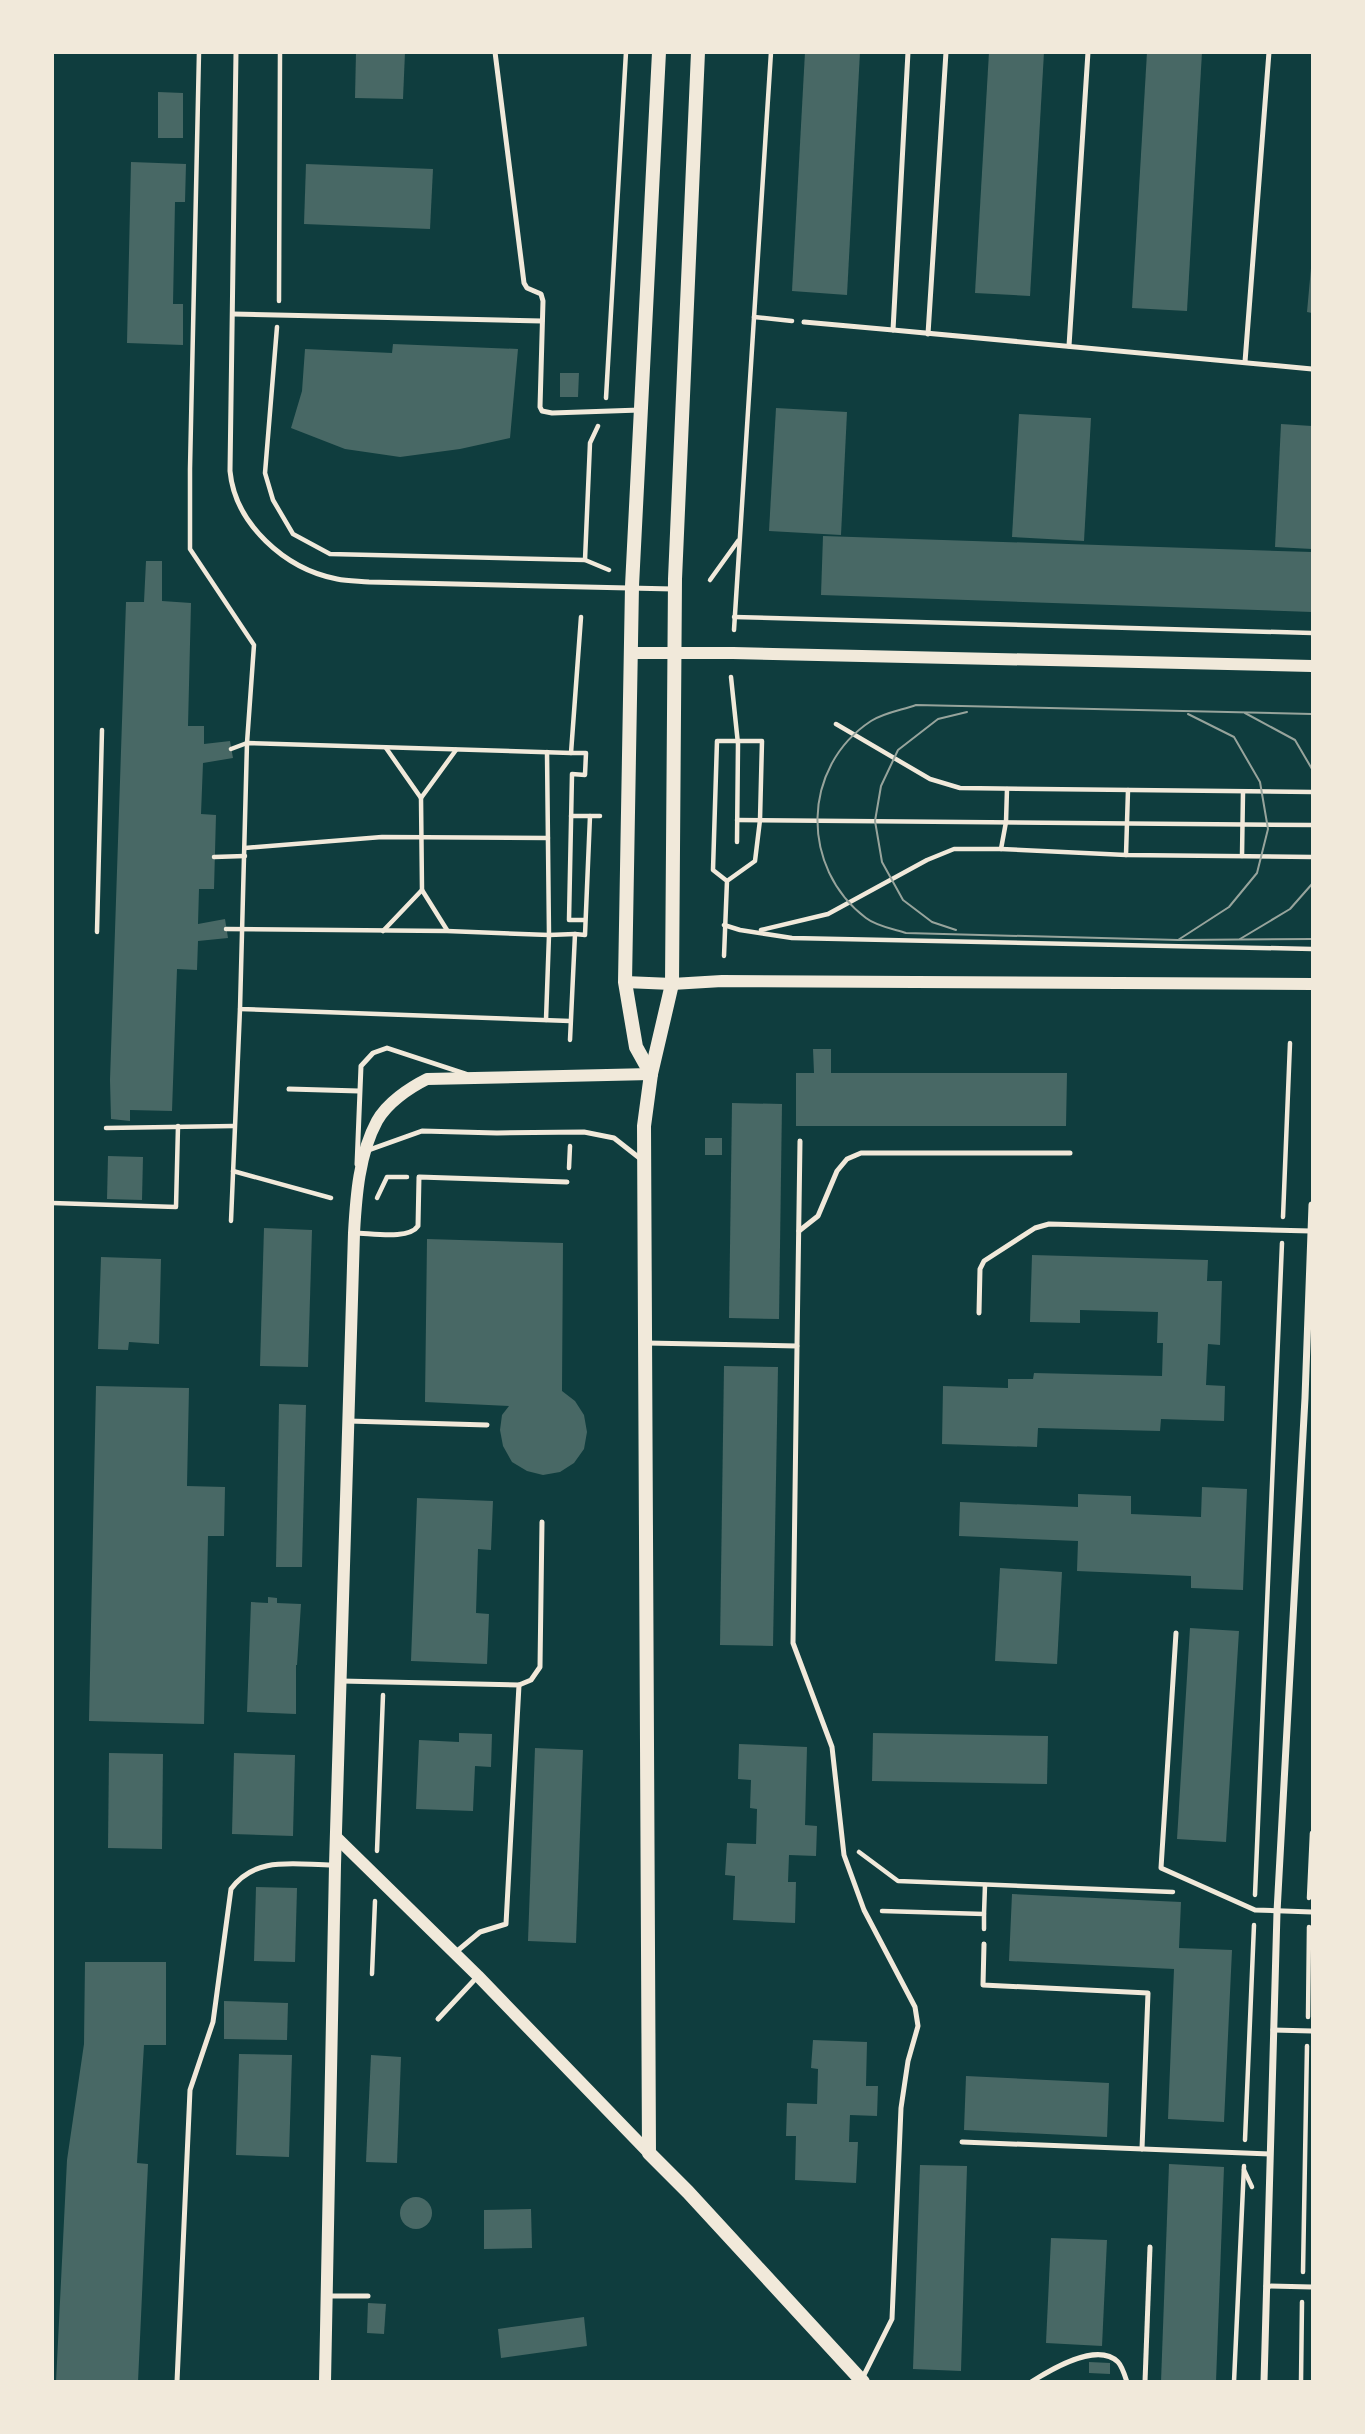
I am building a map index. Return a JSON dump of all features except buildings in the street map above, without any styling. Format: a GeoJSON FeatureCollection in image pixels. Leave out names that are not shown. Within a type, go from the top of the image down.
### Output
{"type":"FeatureCollection","features":[{"type":"Feature","properties":{"kind":"main road"},"geometry":{"type":"LineString","coordinates":[[651,1074],[636,1047],[625,982],[632,586],[659,52]]}},
{"type":"Feature","properties":{"kind":"main road"},"geometry":{"type":"LineString","coordinates":[[698,52],[681,411],[676,589],[672,984],[651,1074],[644,1126],[649,2153],[862,2381]]}},
{"type":"Feature","properties":{"kind":"street"},"geometry":{"type":"LineString","coordinates":[[631,653],[747,653],[1312,666]]}},
{"type":"Feature","properties":{"kind":"street"},"geometry":{"type":"LineString","coordinates":[[625,982],[1312,984]]}},
{"type":"Feature","properties":{"kind":"street"},"geometry":{"type":"LineString","coordinates":[[325,2382],[335,1865],[354,1233],[356,1199],[366,1151],[378,1119],[409,1088],[427,1079],[651,1074]]}},
{"type":"Feature","properties":{"kind":"street"},"geometry":{"type":"LineString","coordinates":[[1264,2382],[1273,2030],[1309,1398],[1312,1205]]}},
{"type":"Feature","properties":{"kind":"street"},"geometry":{"type":"LineString","coordinates":[[336,1837],[478,1976],[649,2153]]}},
{"type":"Feature","properties":{"kind":"lane"},"geometry":{"type":"LineString","coordinates":[[236,52],[232,489],[248,520],[277,552],[305,567],[335,578],[369,582],[676,589]]}},
{"type":"Feature","properties":{"kind":"lane"},"geometry":{"type":"LineString","coordinates":[[495,52],[522,272],[527,288],[541,294],[543,301],[539,401],[542,411],[552,413],[640,410]]}},
{"type":"Feature","properties":{"kind":"lane"},"geometry":{"type":"LineString","coordinates":[[894,330],[908,52]]}},
{"type":"Feature","properties":{"kind":"lane"},"geometry":{"type":"LineString","coordinates":[[928,334],[946,52]]}},
{"type":"Feature","properties":{"kind":"lane"},"geometry":{"type":"LineString","coordinates":[[1069,346],[1088,52]]}},
{"type":"Feature","properties":{"kind":"lane"},"geometry":{"type":"LineString","coordinates":[[1245,362],[1269,52]]}},
{"type":"Feature","properties":{"kind":"lane"},"geometry":{"type":"LineString","coordinates":[[233,314],[542,321]]}},
{"type":"Feature","properties":{"kind":"lane"},"geometry":{"type":"LineString","coordinates":[[804,322],[1312,369]]}},
{"type":"Feature","properties":{"kind":"lane"},"geometry":{"type":"LineString","coordinates":[[356,1199],[361,1066],[373,1053],[387,1048],[478,1078]]}},
{"type":"Feature","properties":{"kind":"lane"},"geometry":{"type":"LineString","coordinates":[[289,1089],[359,1091]]}},
{"type":"Feature","properties":{"kind":"lane"},"geometry":{"type":"LineString","coordinates":[[366,1151],[422,1131],[584,1132],[614,1138],[644,1162]]}},
{"type":"Feature","properties":{"kind":"lane"},"geometry":{"type":"LineString","coordinates":[[800,1141],[793,1643],[832,1747],[844,1855],[863,1910],[915,2007],[918,2026],[908,2061],[901,2108],[892,2319],[862,2381]]}},
{"type":"Feature","properties":{"kind":"lane"},"geometry":{"type":"LineString","coordinates":[[799,1231],[818,1216],[837,1171],[848,1159],[861,1153],[1070,1153]]}},
{"type":"Feature","properties":{"kind":"lane"},"geometry":{"type":"LineString","coordinates":[[354,1233],[406,1234],[416,1230],[419,1177],[567,1182]]}},
{"type":"Feature","properties":{"kind":"lane"},"geometry":{"type":"LineString","coordinates":[[979,1314],[979,1269],[984,1261],[1035,1228],[1049,1224],[1311,1231]]}},
{"type":"Feature","properties":{"kind":"lane"},"geometry":{"type":"LineString","coordinates":[[645,1343],[797,1346]]}},
{"type":"Feature","properties":{"kind":"lane"},"geometry":{"type":"LineString","coordinates":[[348,1422],[487,1425]]}},
{"type":"Feature","properties":{"kind":"lane"},"geometry":{"type":"LineString","coordinates":[[341,1681],[519,1685],[531,1680],[540,1667],[542,1522]]}},
{"type":"Feature","properties":{"kind":"lane"},"geometry":{"type":"LineString","coordinates":[[1176,1633],[1161,1868],[1255,1910],[1310,1912]]}},
{"type":"Feature","properties":{"kind":"lane"},"geometry":{"type":"LineString","coordinates":[[454,1953],[480,1931],[506,1924],[519,1685]]}},
{"type":"Feature","properties":{"kind":"lane"},"geometry":{"type":"LineString","coordinates":[[177,2382],[190,2090],[213,2022],[231,1889],[249,1870],[263,1865],[335,1865]]}},
{"type":"Feature","properties":{"kind":"lane"},"geometry":{"type":"LineString","coordinates":[[984,1944],[983,1985],[1148,1993],[1142,2149]]}},
{"type":"Feature","properties":{"kind":"lane"},"geometry":{"type":"LineString","coordinates":[[438,2019],[478,1976]]}},
{"type":"Feature","properties":{"kind":"lane"},"geometry":{"type":"LineString","coordinates":[[1273,2030],[1310,2031]]}},
{"type":"Feature","properties":{"kind":"lane"},"geometry":{"type":"LineString","coordinates":[[962,2141],[1270,2154]]}},
{"type":"Feature","properties":{"kind":"lane"},"geometry":{"type":"LineString","coordinates":[[1145,2382],[1150,2247]]}},
{"type":"Feature","properties":{"kind":"lane"},"geometry":{"type":"LineString","coordinates":[[1266,2286],[1312,2287]]}},
{"type":"Feature","properties":{"kind":"lane"},"geometry":{"type":"LineString","coordinates":[[327,2296],[368,2296]]}},
{"type":"Feature","properties":{"kind":"lane"},"geometry":{"type":"LineString","coordinates":[[1031,2382],[1081,2357],[1104,2355],[1118,2362],[1127,2382]]}},
{"type":"Feature","properties":{"kind":"path"},"geometry":{"type":"LineString","coordinates":[[199,52],[190,549],[254,645],[247,743],[244,929],[231,1221]]}},
{"type":"Feature","properties":{"kind":"path"},"geometry":{"type":"LineString","coordinates":[[280,52],[279,315],[265,473],[273,500],[293,534],[330,554],[585,560],[617,573]]}},
{"type":"Feature","properties":{"kind":"path"},"geometry":{"type":"LineString","coordinates":[[585,560],[590,443],[605,410],[626,52]]}},
{"type":"Feature","properties":{"kind":"path"},"geometry":{"type":"LineString","coordinates":[[734,630],[771,52]]}},
{"type":"Feature","properties":{"kind":"path"},"geometry":{"type":"LineString","coordinates":[[754,317],[804,322]]}},
{"type":"Feature","properties":{"kind":"path"},"geometry":{"type":"LineString","coordinates":[[710,580],[740,539]]}},
{"type":"Feature","properties":{"kind":"path"},"geometry":{"type":"LineString","coordinates":[[572,753],[581,617]]}},
{"type":"Feature","properties":{"kind":"path"},"geometry":{"type":"LineString","coordinates":[[734,617],[1312,633]]}},
{"type":"Feature","properties":{"kind":"path"},"geometry":{"type":"LineString","coordinates":[[731,677],[737,740],[737,842]]}},
{"type":"Feature","properties":{"kind":"path"},"geometry":{"type":"LineString","coordinates":[[836,724],[930,779],[960,788],[1312,792]]}},
{"type":"Feature","properties":{"kind":"path"},"geometry":{"type":"LineString","coordinates":[[97,932],[102,730]]}},
{"type":"Feature","properties":{"kind":"path"},"geometry":{"type":"LineString","coordinates":[[717,741],[762,741],[760,820],[755,861],[727,881],[713,870],[717,741]]}},
{"type":"Feature","properties":{"kind":"path"},"geometry":{"type":"LineString","coordinates":[[231,748],[247,743],[586,753],[586,775],[572,774],[569,920],[585,920]]}},
{"type":"Feature","properties":{"kind":"path"},"geometry":{"type":"LineString","coordinates":[[385,748],[421,798],[422,890],[447,931]]}},
{"type":"Feature","properties":{"kind":"path"},"geometry":{"type":"LineString","coordinates":[[421,798],[456,750]]}},
{"type":"Feature","properties":{"kind":"path"},"geometry":{"type":"LineString","coordinates":[[546,1020],[549,935],[547,752]]}},
{"type":"Feature","properties":{"kind":"path"},"geometry":{"type":"LineString","coordinates":[[1001,849],[1006,822],[1007,789]]}},
{"type":"Feature","properties":{"kind":"path"},"geometry":{"type":"LineString","coordinates":[[1126,855],[1128,790]]}},
{"type":"Feature","properties":{"kind":"path"},"geometry":{"type":"LineString","coordinates":[[1242,856],[1243,792]]}},
{"type":"Feature","properties":{"kind":"path"},"geometry":{"type":"LineString","coordinates":[[571,816],[600,816]]}},
{"type":"Feature","properties":{"kind":"path"},"geometry":{"type":"LineString","coordinates":[[226,929],[585,935],[590,816]]}},
{"type":"Feature","properties":{"kind":"path"},"geometry":{"type":"LineString","coordinates":[[737,820],[1312,825]]}},
{"type":"Feature","properties":{"kind":"path"},"geometry":{"type":"LineString","coordinates":[[245,848],[382,837],[548,838]]}},
{"type":"Feature","properties":{"kind":"path"},"geometry":{"type":"LineString","coordinates":[[756,931],[828,914],[927,860],[954,849],[1126,855],[1312,856]]}},
{"type":"Feature","properties":{"kind":"path"},"geometry":{"type":"LineString","coordinates":[[214,857],[245,856]]}},
{"type":"Feature","properties":{"kind":"path"},"geometry":{"type":"LineString","coordinates":[[724,956],[727,881]]}},
{"type":"Feature","properties":{"kind":"path"},"geometry":{"type":"LineString","coordinates":[[383,931],[422,890]]}},
{"type":"Feature","properties":{"kind":"path"},"geometry":{"type":"LineString","coordinates":[[724,925],[740,930],[792,937],[1312,949]]}},
{"type":"Feature","properties":{"kind":"path"},"geometry":{"type":"LineString","coordinates":[[570,1040],[575,934]]}},
{"type":"Feature","properties":{"kind":"path"},"geometry":{"type":"LineString","coordinates":[[240,1009],[570,1021]]}},
{"type":"Feature","properties":{"kind":"path"},"geometry":{"type":"LineString","coordinates":[[1234,2382],[1290,1043]]}},
{"type":"Feature","properties":{"kind":"path"},"geometry":{"type":"LineString","coordinates":[[52,1203],[176,1206],[178,1126]]}},
{"type":"Feature","properties":{"kind":"path"},"geometry":{"type":"LineString","coordinates":[[106,1128],[234,1126]]}},
{"type":"Feature","properties":{"kind":"path"},"geometry":{"type":"LineString","coordinates":[[233,1171],[331,1198]]}},
{"type":"Feature","properties":{"kind":"path"},"geometry":{"type":"LineString","coordinates":[[376,1199],[387,1177],[419,1177]]}},
{"type":"Feature","properties":{"kind":"path"},"geometry":{"type":"LineString","coordinates":[[372,1974],[384,1682]]}},
{"type":"Feature","properties":{"kind":"path"},"geometry":{"type":"LineString","coordinates":[[1301,2382],[1312,1833]]}},
{"type":"Feature","properties":{"kind":"path"},"geometry":{"type":"LineString","coordinates":[[841,1839],[898,1881],[1180,1892]]}},
{"type":"Feature","properties":{"kind":"path"},"geometry":{"type":"LineString","coordinates":[[984,1944],[985,1885]]}},
{"type":"Feature","properties":{"kind":"path"},"geometry":{"type":"LineString","coordinates":[[863,1910],[984,1914]]}},
{"type":"Feature","properties":{"kind":"path"},"geometry":{"type":"LineString","coordinates":[[1242,1920],[1254,1926]]}},
{"type":"Feature","properties":{"kind":"tram line"},"geometry":{"type":"LineString","coordinates":[[1312,714],[916,705],[876,718],[848,741],[831,764],[821,790],[818,818],[820,846],[829,873],[844,897],[870,921],[906,933],[1178,940],[1312,939]]}},
{"type":"Feature","properties":{"kind":"tram line"},"geometry":{"type":"LineString","coordinates":[[956,930],[932,922],[903,900],[882,862],[875,821],[881,786],[898,750],[938,719],[967,712]]}},
{"type":"Feature","properties":{"kind":"tram line"},"geometry":{"type":"LineString","coordinates":[[1245,713],[1295,740],[1312,769]]}},
{"type":"Feature","properties":{"kind":"tram line"},"geometry":{"type":"LineString","coordinates":[[1178,940],[1229,907],[1257,873],[1268,829],[1260,782],[1234,737],[1188,714]]}},
{"type":"Feature","properties":{"kind":"tram line"},"geometry":{"type":"LineString","coordinates":[[1240,939],[1290,909],[1312,884]]}}]}
